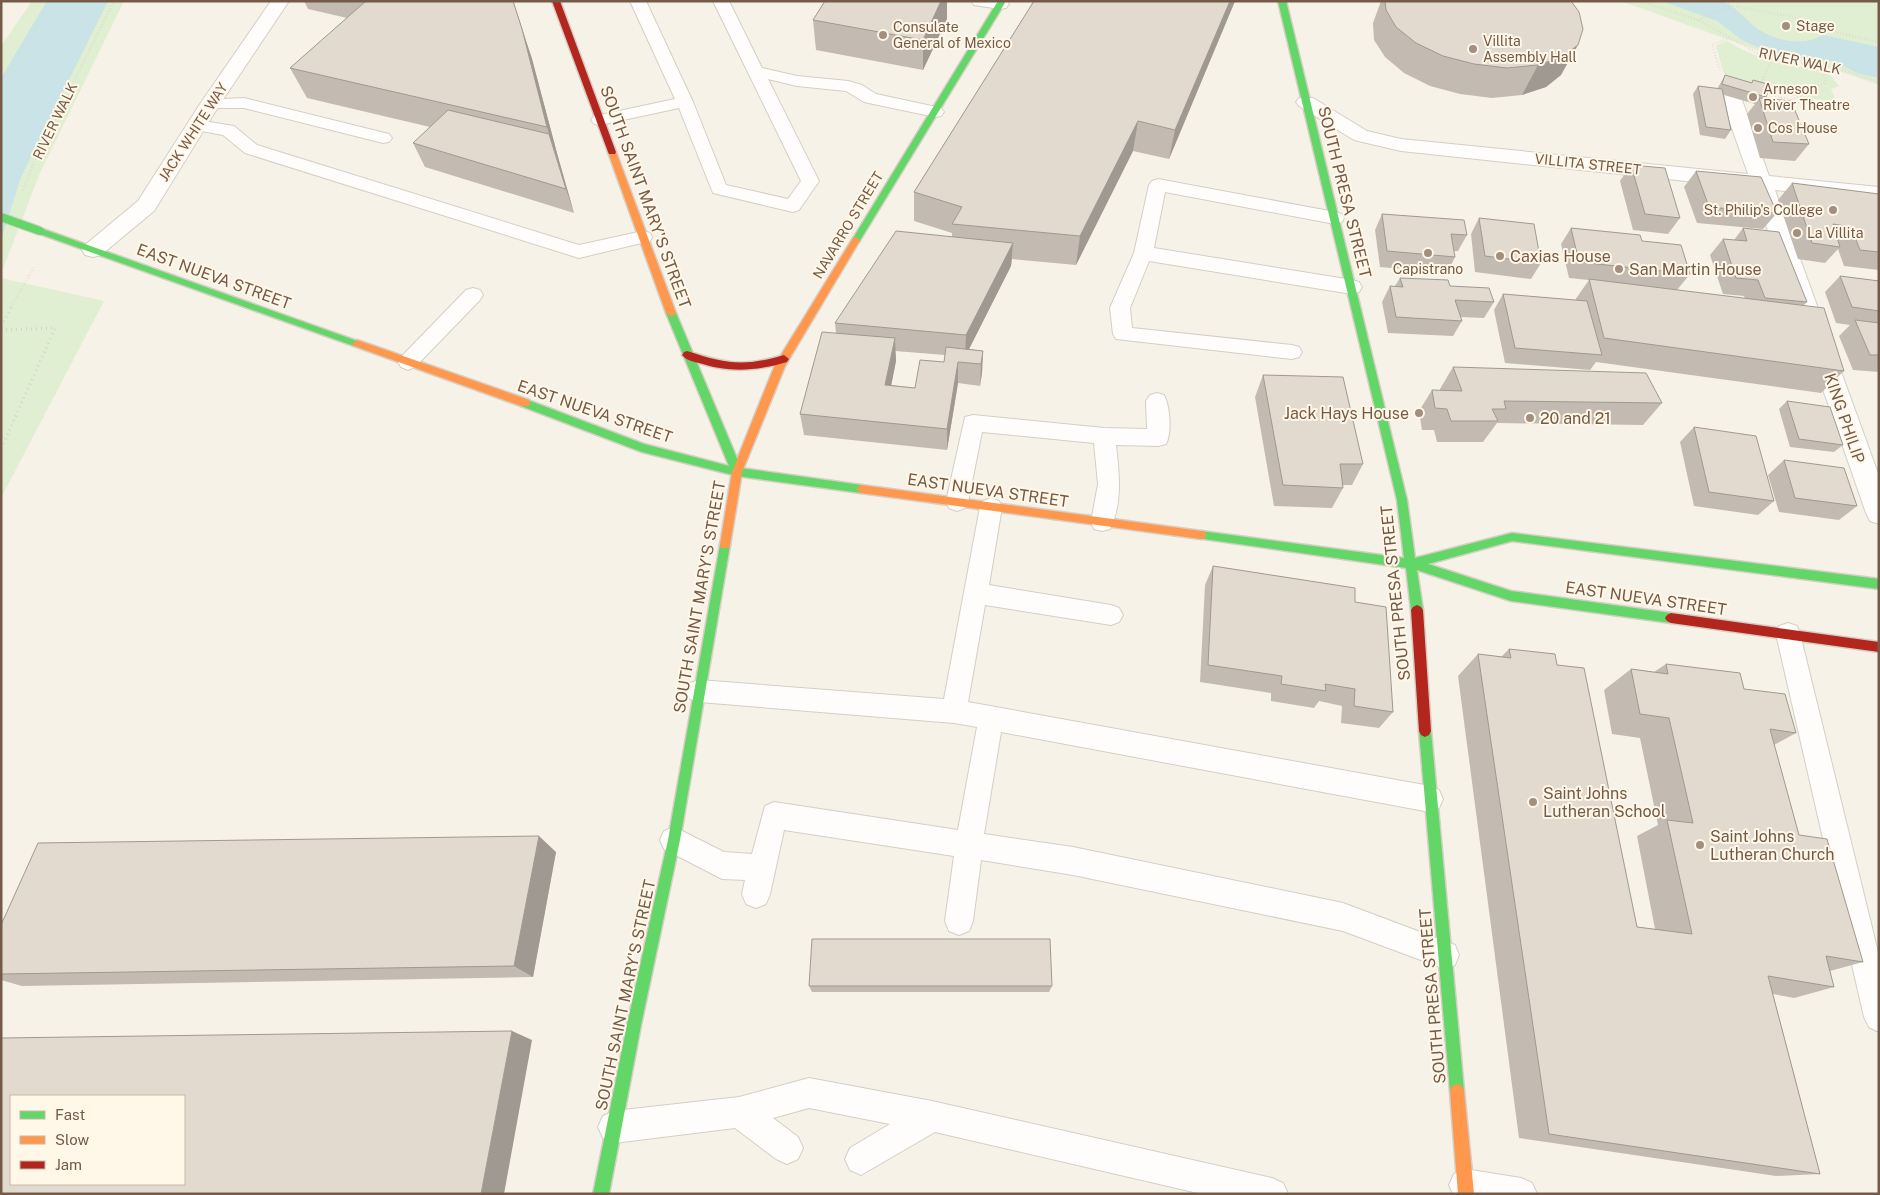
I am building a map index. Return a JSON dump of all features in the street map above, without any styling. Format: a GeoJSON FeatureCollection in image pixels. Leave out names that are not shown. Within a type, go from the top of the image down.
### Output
{"type":"FeatureCollection","features":[{"type":"Feature","properties":{"kind":"street","name":"JACK WHITE WAY"},"geometry":{"type":"LineString","coordinates":[[93,250],[146,206],[210,104],[280,1]]}},
{"type":"Feature","properties":{"kind":"street","name":"SOUTH SAINT MARY'S STREET"},"geometry":{"type":"LineString","coordinates":[[556,1],[687,355],[737,472],[674,840],[601,1194]]}},
{"type":"Feature","properties":{"kind":"street"},"geometry":{"type":"LineString","coordinates":[[980,1],[1001,3]]}},
{"type":"Feature","properties":{"kind":"street","name":"SOUTH PRESA STREET"},"geometry":{"type":"LineString","coordinates":[[1282,1],[1402,500],[1412,564],[1430,799],[1466,1189]]}},
{"type":"Feature","properties":{"kind":"street","name":"NAVARRO STREET"},"geometry":{"type":"LineString","coordinates":[[737,472],[765,398],[784,359],[1001,3]]}},
{"type":"Feature","properties":{"kind":"street","name":"KING PHILIP"},"geometry":{"type":"LineString","coordinates":[[1731,97],[1879,513]]}},
{"type":"Feature","properties":{"kind":"street","name":"VILLITA STREET"},"geometry":{"type":"LineString","coordinates":[[1306,102],[1361,136],[1401,145],[1879,194]]}},
{"type":"Feature","properties":{"kind":"street","name":"EAST NUEVA STREET"},"geometry":{"type":"LineString","coordinates":[[1,217],[408,362],[642,448],[737,472],[1412,564],[1511,596],[1879,647]]}},
{"type":"Feature","properties":{"kind":"street"},"geometry":{"type":"LineString","coordinates":[[687,355],[708,364],[733,369],[767,365],[784,359]]}},
{"type":"Feature","properties":{"kind":"street","name":"EAST NUEVA STREET"},"geometry":{"type":"LineString","coordinates":[[1412,564],[1512,537],[1879,584]]}},
{"type":"Feature","properties":{"kind":"lane"},"geometry":{"type":"LineString","coordinates":[[638,1],[685,102],[719,189],[793,206],[810,181],[721,1]]}},
{"type":"Feature","properties":{"kind":"lane"},"geometry":{"type":"LineString","coordinates":[[756,71],[805,82],[810,90],[857,100],[870,98],[935,112]]}},
{"type":"Feature","properties":{"kind":"lane"},"geometry":{"type":"LineString","coordinates":[[600,120],[685,102]]}},
{"type":"Feature","properties":{"kind":"lane"},"geometry":{"type":"LineString","coordinates":[[210,104],[244,103],[383,138]]}},
{"type":"Feature","properties":{"kind":"lane"},"geometry":{"type":"LineString","coordinates":[[197,125],[228,130],[251,149],[579,252],[643,237]]}},
{"type":"Feature","properties":{"kind":"lane"},"geometry":{"type":"LineString","coordinates":[[1292,352],[1122,334],[1120,308],[1143,253],[1158,185],[1335,218]]}},
{"type":"Feature","properties":{"kind":"lane"},"geometry":{"type":"LineString","coordinates":[[1143,253],[1352,287]]}},
{"type":"Feature","properties":{"kind":"lane"},"geometry":{"type":"LineString","coordinates":[[408,362],[473,295]]}},
{"type":"Feature","properties":{"kind":"lane"},"geometry":{"type":"LineString","coordinates":[[957,502],[973,423],[1104,436],[1158,438],[1156,401]]}},
{"type":"Feature","properties":{"kind":"lane"},"geometry":{"type":"LineString","coordinates":[[1102,522],[1109,484],[1104,436]]}},
{"type":"Feature","properties":{"kind":"lane"},"geometry":{"type":"LineString","coordinates":[[954,711],[991,507]]}},
{"type":"Feature","properties":{"kind":"lane"},"geometry":{"type":"LineString","coordinates":[[975,593],[1111,615]]}},
{"type":"Feature","properties":{"kind":"lane"},"geometry":{"type":"LineString","coordinates":[[1788,634],[1879,1017]]}},
{"type":"Feature","properties":{"kind":"lane"},"geometry":{"type":"LineString","coordinates":[[699,691],[954,711],[1430,799]]}},
{"type":"Feature","properties":{"kind":"lane"},"geometry":{"type":"LineString","coordinates":[[960,921],[969,844],[991,718]]}},
{"type":"Feature","properties":{"kind":"lane"},"geometry":{"type":"LineString","coordinates":[[756,894],[774,815],[1073,861],[1343,916],[1445,955]]}},
{"type":"Feature","properties":{"kind":"lane"},"geometry":{"type":"LineString","coordinates":[[674,840],[722,865],[763,868]]}},
{"type":"Feature","properties":{"kind":"lane"},"geometry":{"type":"LineString","coordinates":[[614,1127],[739,1112],[809,1093],[932,1116],[1272,1194]]}},
{"type":"Feature","properties":{"kind":"lane"},"geometry":{"type":"LineString","coordinates":[[739,1112],[787,1148]]}},
{"type":"Feature","properties":{"kind":"lane"},"geometry":{"type":"LineString","coordinates":[[860,1160],[932,1116]]}},
{"type":"Feature","properties":{"kind":"lane"},"geometry":{"type":"LineString","coordinates":[[1466,1189],[1521,1194]]}},
{"type":"Feature","properties":{"kind":"path","name":"RIVER WALK"},"geometry":{"type":"LineString","coordinates":[[22,194],[39,152],[114,1]]}},
{"type":"Feature","properties":{"kind":"path","name":"RIVER WALK"},"geometry":{"type":"LineString","coordinates":[[1640,1],[1698,20],[1772,58],[1841,68],[1879,82]]}},
{"type":"Feature","properties":{"kind":"path"},"geometry":{"type":"LineString","coordinates":[[1726,1],[1732,6],[1789,16],[1839,33],[1879,42]]}},
{"type":"Feature","properties":{"kind":"path"},"geometry":{"type":"LineString","coordinates":[[1698,20],[1732,6]]}},
{"type":"Feature","properties":{"kind":"path"},"geometry":{"type":"LineString","coordinates":[[1722,76],[1712,45],[1730,38]]}},
{"type":"Feature","properties":{"kind":"path"},"geometry":{"type":"LineString","coordinates":[[1772,58],[1759,90],[1803,104],[1853,107]]}},
{"type":"Feature","properties":{"kind":"path"},"geometry":{"type":"LineString","coordinates":[[1792,100],[1824,83],[1826,79],[1817,64]]}},
{"type":"Feature","properties":{"kind":"path"},"geometry":{"type":"LineString","coordinates":[[1,449],[55,328],[1,328],[34,267]]}},
{"type":"Feature","properties":{"kind":"green space"},"geometry":{"type":"Polygon","coordinates":[[[32,1],[124,1],[40,173],[1,274],[1,46],[32,1]]]}},
{"type":"Feature","properties":{"kind":"green space"},"geometry":{"type":"Polygon","coordinates":[[[1621,1],[1879,1],[1879,85],[1833,69],[1760,51],[1621,1]]]}},
{"type":"Feature","properties":{"kind":"green space"},"geometry":{"type":"Polygon","coordinates":[[[1727,41],[1762,58],[1799,66],[1825,69],[1839,86],[1831,89],[1836,102],[1782,94],[1724,74],[1716,46],[1727,41]]]}},
{"type":"Feature","properties":{"kind":"green space"},"geometry":{"type":"Polygon","coordinates":[[[1,278],[104,301],[1,498],[1,278]]]}},
{"type":"Feature","properties":{"kind":"water"},"geometry":{"type":"Polygon","coordinates":[[[47,1],[108,1],[21,177],[1,240],[1,78],[47,1]]]}},
{"type":"Feature","properties":{"kind":"water"},"geometry":{"type":"Polygon","coordinates":[[[1662,1],[1721,1],[1735,9],[1761,31],[1788,41],[1807,41],[1823,35],[1879,47],[1879,78],[1860,74],[1831,61],[1785,56],[1761,49],[1742,40],[1717,21],[1662,1]]]}},
{"type":"Feature","properties":{"kind":"building"},"geometry":{"type":"Polygon","coordinates":[[[366,1],[513,1],[547,127],[290,68],[366,1]]]}},
{"type":"Feature","properties":{"kind":"building"},"geometry":{"type":"Polygon","coordinates":[[[825,1],[941,1],[923,40],[813,20],[825,1]]]}},
{"type":"Feature","properties":{"kind":"building"},"geometry":{"type":"Polygon","coordinates":[[[1034,1],[1230,1],[1175,130],[1138,121],[1080,236],[952,224],[962,207],[914,192],[1034,1]]]}},
{"type":"Feature","properties":{"kind":"building"},"geometry":{"type":"Polygon","coordinates":[[[1385,1],[1571,1],[1579,12],[1583,29],[1578,45],[1562,57],[1538,65],[1507,68],[1474,64],[1443,56],[1416,43],[1396,27],[1386,10],[1385,1]]]}},
{"type":"Feature","properties":{"kind":"building"},"geometry":{"type":"Polygon","coordinates":[[[1725,75],[1752,83],[1753,80],[1771,85],[1766,97],[1722,84],[1725,75]]]}},
{"type":"Feature","properties":{"kind":"building"},"geometry":{"type":"Polygon","coordinates":[[[1698,86],[1722,89],[1731,130],[1706,127],[1698,86]]]}},
{"type":"Feature","properties":{"kind":"building"},"geometry":{"type":"Polygon","coordinates":[[[1759,98],[1791,101],[1809,144],[1773,142],[1759,98]]]}},
{"type":"Feature","properties":{"kind":"building"},"geometry":{"type":"Polygon","coordinates":[[[448,110],[549,134],[566,189],[413,143],[448,110]]]}},
{"type":"Feature","properties":{"kind":"building"},"geometry":{"type":"Polygon","coordinates":[[[1631,165],[1665,168],[1680,218],[1645,214],[1631,165]]]}},
{"type":"Feature","properties":{"kind":"building"},"geometry":{"type":"Polygon","coordinates":[[[1696,171],[1761,177],[1777,213],[1709,207],[1696,171]]]}},
{"type":"Feature","properties":{"kind":"building"},"geometry":{"type":"Polygon","coordinates":[[[1792,183],[1879,194],[1879,252],[1860,250],[1851,227],[1833,224],[1840,247],[1812,243],[1792,183]]]}},
{"type":"Feature","properties":{"kind":"building"},"geometry":{"type":"Polygon","coordinates":[[[1382,214],[1464,220],[1467,235],[1451,234],[1455,257],[1387,251],[1382,214]]]}},
{"type":"Feature","properties":{"kind":"building"},"geometry":{"type":"Polygon","coordinates":[[[1479,218],[1534,224],[1541,263],[1485,256],[1479,218]]]}},
{"type":"Feature","properties":{"kind":"building"},"geometry":{"type":"Polygon","coordinates":[[[1571,228],[1640,235],[1642,241],[1681,245],[1690,274],[1579,262],[1571,228]]]}},
{"type":"Feature","properties":{"kind":"building"},"geometry":{"type":"Polygon","coordinates":[[[1743,228],[1779,232],[1807,302],[1765,298],[1758,280],[1736,278],[1723,239],[1747,241],[1743,228]]]}},
{"type":"Feature","properties":{"kind":"building"},"geometry":{"type":"Polygon","coordinates":[[[896,231],[1013,243],[966,335],[835,323],[896,231]]]}},
{"type":"Feature","properties":{"kind":"building"},"geometry":{"type":"Polygon","coordinates":[[[1840,276],[1879,281],[1879,311],[1852,307],[1840,276]]]}},
{"type":"Feature","properties":{"kind":"building"},"geometry":{"type":"Polygon","coordinates":[[[1400,278],[1448,280],[1450,286],[1489,288],[1494,302],[1455,300],[1462,321],[1396,317],[1390,286],[1403,287],[1400,278]]]}},
{"type":"Feature","properties":{"kind":"building"},"geometry":{"type":"Polygon","coordinates":[[[1589,279],[1824,308],[1844,371],[1604,338],[1589,279]]]}},
{"type":"Feature","properties":{"kind":"building"},"geometry":{"type":"Polygon","coordinates":[[[1503,294],[1587,301],[1602,355],[1515,348],[1503,294]]]}},
{"type":"Feature","properties":{"kind":"building"},"geometry":{"type":"Polygon","coordinates":[[[1855,320],[1879,323],[1879,355],[1870,355],[1855,320]]]}},
{"type":"Feature","properties":{"kind":"building"},"geometry":{"type":"Polygon","coordinates":[[[822,332],[895,338],[885,385],[915,388],[920,360],[944,362],[946,347],[983,351],[981,364],[958,362],[947,429],[800,414],[822,332]]]}},
{"type":"Feature","properties":{"kind":"building"},"geometry":{"type":"Polygon","coordinates":[[[1453,367],[1646,373],[1662,403],[1504,401],[1506,409],[1492,409],[1498,421],[1451,421],[1447,409],[1435,408],[1432,390],[1462,391],[1453,367]]]}},
{"type":"Feature","properties":{"kind":"building"},"geometry":{"type":"Polygon","coordinates":[[[1263,375],[1343,377],[1363,464],[1340,464],[1343,488],[1283,485],[1263,375]]]}},
{"type":"Feature","properties":{"kind":"building"},"geometry":{"type":"Polygon","coordinates":[[[1787,401],[1830,407],[1843,445],[1799,439],[1787,401]]]}},
{"type":"Feature","properties":{"kind":"building"},"geometry":{"type":"Polygon","coordinates":[[[1694,427],[1756,436],[1774,501],[1709,492],[1694,427]]]}},
{"type":"Feature","properties":{"kind":"building"},"geometry":{"type":"Polygon","coordinates":[[[1784,460],[1844,468],[1857,506],[1795,498],[1784,460]]]}},
{"type":"Feature","properties":{"kind":"building"},"geometry":{"type":"Polygon","coordinates":[[[1213,566],[1355,588],[1355,602],[1386,607],[1393,712],[1354,706],[1355,689],[1325,684],[1326,691],[1281,684],[1282,676],[1208,665],[1213,566]]]}},
{"type":"Feature","properties":{"kind":"building"},"geometry":{"type":"Polygon","coordinates":[[[1509,649],[1555,654],[1557,665],[1584,668],[1637,927],[1692,934],[1667,820],[1693,823],[1669,718],[1640,714],[1631,669],[1668,674],[1666,664],[1740,673],[1744,689],[1785,694],[1796,733],[1770,729],[1799,835],[1827,839],[1863,962],[1826,956],[1834,987],[1768,976],[1820,1174],[1549,1134],[1478,654],[1511,658],[1509,649]]]}},
{"type":"Feature","properties":{"kind":"building"},"geometry":{"type":"Polygon","coordinates":[[[539,836],[514,966],[1,974],[1,925],[38,843],[539,836]]]}},
{"type":"Feature","properties":{"kind":"building"},"geometry":{"type":"Polygon","coordinates":[[[812,939],[1050,939],[1052,986],[809,986],[812,939]]]}},
{"type":"Feature","properties":{"kind":"building"},"geometry":{"type":"Polygon","coordinates":[[[512,1031],[481,1194],[1,1194],[1,1038],[512,1031]]]}},
{"type":"Feature","properties":{"kind":"traffic: fast"},"geometry":{"type":"LineString","coordinates":[[856,240],[1002,1]]}},
{"type":"Feature","properties":{"kind":"traffic: fast"},"geometry":{"type":"LineString","coordinates":[[1282,1],[1402,500],[1417,610]]}},
{"type":"Feature","properties":{"kind":"traffic: fast"},"geometry":{"type":"LineString","coordinates":[[1,217],[40,231]]}},
{"type":"Feature","properties":{"kind":"traffic: fast"},"geometry":{"type":"LineString","coordinates":[[40,231],[357,344]]}},
{"type":"Feature","properties":{"kind":"traffic: fast"},"geometry":{"type":"LineString","coordinates":[[671,313],[737,472]]}},
{"type":"Feature","properties":{"kind":"traffic: fast"},"geometry":{"type":"LineString","coordinates":[[525,403],[642,448],[737,472],[861,489]]}},
{"type":"Feature","properties":{"kind":"traffic: fast"},"geometry":{"type":"LineString","coordinates":[[1201,535],[1412,564],[1511,596],[1671,618]]}},
{"type":"Feature","properties":{"kind":"traffic: fast"},"geometry":{"type":"LineString","coordinates":[[1412,564],[1512,537],[1879,584]]}},
{"type":"Feature","properties":{"kind":"traffic: fast"},"geometry":{"type":"LineString","coordinates":[[601,1194],[634,1025],[674,840],[725,545]]}},
{"type":"Feature","properties":{"kind":"traffic: fast"},"geometry":{"type":"LineString","coordinates":[[1425,731],[1457,1091]]}},
{"type":"Feature","properties":{"kind":"traffic: slow"},"geometry":{"type":"LineString","coordinates":[[612,152],[671,313]]}},
{"type":"Feature","properties":{"kind":"traffic: slow"},"geometry":{"type":"LineString","coordinates":[[725,545],[737,472],[780,365],[856,240]]}},
{"type":"Feature","properties":{"kind":"traffic: slow"},"geometry":{"type":"LineString","coordinates":[[357,344],[525,403]]}},
{"type":"Feature","properties":{"kind":"traffic: slow"},"geometry":{"type":"LineString","coordinates":[[861,489],[1201,535]]}},
{"type":"Feature","properties":{"kind":"traffic: slow"},"geometry":{"type":"LineString","coordinates":[[1457,1091],[1466,1194]]}},
{"type":"Feature","properties":{"kind":"traffic: jam"},"geometry":{"type":"LineString","coordinates":[[556,1],[612,152]]}},
{"type":"Feature","properties":{"kind":"traffic: jam"},"geometry":{"type":"LineString","coordinates":[[687,355],[711,364],[735,367],[747,367],[784,359]]}},
{"type":"Feature","properties":{"kind":"traffic: jam"},"geometry":{"type":"LineString","coordinates":[[1417,610],[1425,731]]}},
{"type":"Feature","properties":{"kind":"traffic: jam"},"geometry":{"type":"LineString","coordinates":[[1671,618],[1879,647]]}},
{"type":"Feature","properties":{"kind":"place","name":"Stage"},"geometry":{"type":"Point","coordinates":[1786,26]}},
{"type":"Feature","properties":{"kind":"place","name":"Consulate General of Mexico"},"geometry":{"type":"Point","coordinates":[883,35]}},
{"type":"Feature","properties":{"kind":"place","name":"Villita Assembly Hall"},"geometry":{"type":"Point","coordinates":[1473,49]}},
{"type":"Feature","properties":{"kind":"place","name":"Arneson River Theatre"},"geometry":{"type":"Point","coordinates":[1753,97]}},
{"type":"Feature","properties":{"kind":"place","name":"Cos House"},"geometry":{"type":"Point","coordinates":[1758,128]}},
{"type":"Feature","properties":{"kind":"place","name":"St. Philip's College"},"geometry":{"type":"Point","coordinates":[1833,210]}},
{"type":"Feature","properties":{"kind":"place","name":"La Villita"},"geometry":{"type":"Point","coordinates":[1797,233]}},
{"type":"Feature","properties":{"kind":"place","name":"Capistrano"},"geometry":{"type":"Point","coordinates":[1428,253]}},
{"type":"Feature","properties":{"kind":"place","name":"Caxias House"},"geometry":{"type":"Point","coordinates":[1500,256]}},
{"type":"Feature","properties":{"kind":"place","name":"San Martin House"},"geometry":{"type":"Point","coordinates":[1619,269]}},
{"type":"Feature","properties":{"kind":"place","name":"Jack Hays House"},"geometry":{"type":"Point","coordinates":[1419,413]}},
{"type":"Feature","properties":{"kind":"place","name":"20 and 21"},"geometry":{"type":"Point","coordinates":[1530,418]}},
{"type":"Feature","properties":{"kind":"place","name":"Saint Johns Lutheran School"},"geometry":{"type":"Point","coordinates":[1533,802]}},
{"type":"Feature","properties":{"kind":"place","name":"Saint Johns Lutheran Church"},"geometry":{"type":"Point","coordinates":[1700,845]}}]}
